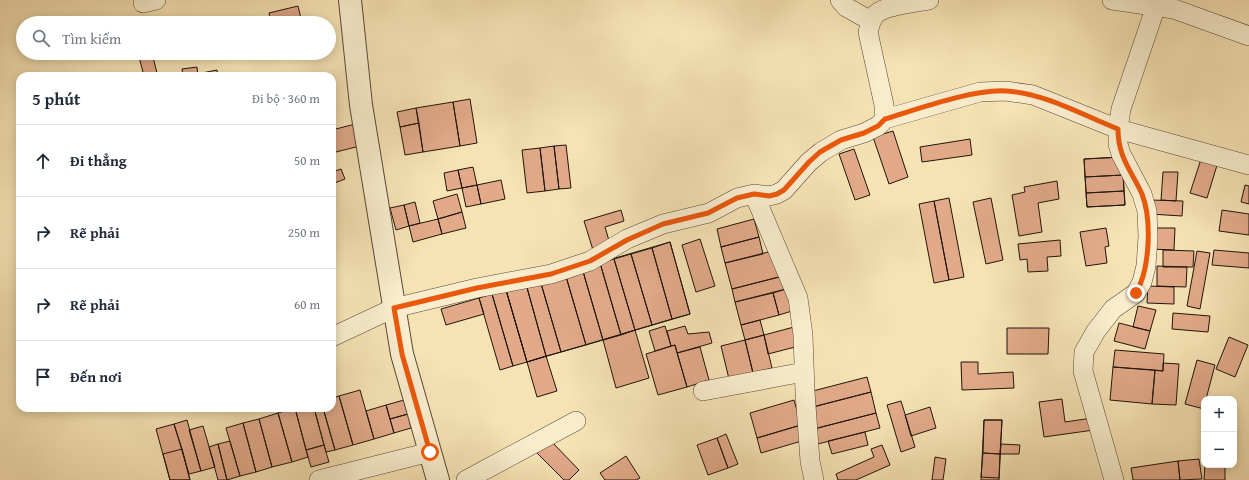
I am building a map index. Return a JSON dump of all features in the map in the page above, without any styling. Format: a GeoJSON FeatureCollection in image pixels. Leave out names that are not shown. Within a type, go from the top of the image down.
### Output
{"type":"FeatureCollection","features":[{"type":"Feature","properties":{"kind":"street"},"geometry":{"type":"LineString","coordinates":[[350,0],[361,105],[402,354],[438,480]]}},
{"type":"Feature","properties":{"kind":"street"},"geometry":{"type":"LineString","coordinates":[[840,0],[846,7],[871,22]]}},
{"type":"Feature","properties":{"kind":"street"},"geometry":{"type":"LineString","coordinates":[[885,119],[884,105],[868,32],[871,22],[876,14],[887,8],[929,0]]}},
{"type":"Feature","properties":{"kind":"street"},"geometry":{"type":"LineString","coordinates":[[1112,0],[1174,9],[1249,36]]}},
{"type":"Feature","properties":{"kind":"street"},"geometry":{"type":"LineString","coordinates":[[1114,480],[1083,371],[1084,352],[1096,331],[1113,309],[1136,293],[1142,282],[1146,266],[1148,237],[1147,211],[1142,194],[1121,154],[1118,144],[1118,129],[1121,109],[1156,6]]}},
{"type":"Feature","properties":{"kind":"street"},"geometry":{"type":"LineString","coordinates":[[336,335],[394,308],[477,288],[557,272],[590,261],[627,240],[663,224],[708,213],[737,198],[754,194],[769,196],[777,194],[784,190],[820,152],[841,140],[864,133],[878,126],[885,119],[980,92],[1006,91],[1034,95],[1118,129],[1249,165]]}},
{"type":"Feature","properties":{"kind":"street"},"geometry":{"type":"LineString","coordinates":[[754,194],[798,298],[803,335],[810,461],[814,480]]}},
{"type":"Feature","properties":{"kind":"street"},"geometry":{"type":"LineString","coordinates":[[703,391],[804,372]]}},
{"type":"Feature","properties":{"kind":"street"},"geometry":{"type":"LineString","coordinates":[[466,480],[576,421]]}},
{"type":"Feature","properties":{"kind":"street"},"geometry":{"type":"LineString","coordinates":[[319,480],[430,452]]}},
{"type":"Feature","properties":{"kind":"building"},"geometry":{"type":"Polygon","coordinates":[[[298,6],[300,16],[270,16],[269,13],[298,6]]]}},
{"type":"Feature","properties":{"kind":"building"},"geometry":{"type":"Polygon","coordinates":[[[140,60],[154,60],[157,72],[143,72],[140,60]]]}},
{"type":"Feature","properties":{"kind":"building"},"geometry":{"type":"Polygon","coordinates":[[[197,67],[198,72],[182,72],[182,69],[197,67]]]}},
{"type":"Feature","properties":{"kind":"building"},"geometry":{"type":"Polygon","coordinates":[[[217,70],[217,72],[207,72],[217,70]]]}},
{"type":"Feature","properties":{"kind":"building"},"geometry":{"type":"Polygon","coordinates":[[[470,99],[477,143],[460,146],[453,102],[470,99]]]}},
{"type":"Feature","properties":{"kind":"building"},"geometry":{"type":"Polygon","coordinates":[[[453,102],[460,146],[423,152],[416,108],[453,102]]]}},
{"type":"Feature","properties":{"kind":"building"},"geometry":{"type":"Polygon","coordinates":[[[416,108],[419,123],[400,127],[397,112],[416,108]]]}},
{"type":"Feature","properties":{"kind":"building"},"geometry":{"type":"Polygon","coordinates":[[[359,123],[364,145],[336,152],[336,129],[359,123]]]}},
{"type":"Feature","properties":{"kind":"building"},"geometry":{"type":"Polygon","coordinates":[[[419,123],[423,152],[405,155],[400,127],[419,123]]]}},
{"type":"Feature","properties":{"kind":"building"},"geometry":{"type":"Polygon","coordinates":[[[893,131],[908,177],[889,184],[873,137],[893,131]]]}},
{"type":"Feature","properties":{"kind":"building"},"geometry":{"type":"Polygon","coordinates":[[[970,139],[972,155],[922,162],[920,147],[970,139]]]}},
{"type":"Feature","properties":{"kind":"building"},"geometry":{"type":"Polygon","coordinates":[[[566,145],[571,188],[559,189],[554,146],[566,145]]]}},
{"type":"Feature","properties":{"kind":"building"},"geometry":{"type":"Polygon","coordinates":[[[554,146],[559,189],[545,191],[540,148],[554,146]]]}},
{"type":"Feature","properties":{"kind":"building"},"geometry":{"type":"Polygon","coordinates":[[[540,148],[545,191],[527,193],[522,150],[540,148]]]}},
{"type":"Feature","properties":{"kind":"building"},"geometry":{"type":"Polygon","coordinates":[[[854,149],[870,195],[855,200],[839,154],[854,149]]]}},
{"type":"Feature","properties":{"kind":"building"},"geometry":{"type":"Polygon","coordinates":[[[1202,156],[1218,162],[1207,198],[1190,193],[1202,156]]]}},
{"type":"Feature","properties":{"kind":"building"},"geometry":{"type":"Polygon","coordinates":[[[1122,157],[1123,175],[1085,177],[1084,159],[1122,157]]]}},
{"type":"Feature","properties":{"kind":"building"},"geometry":{"type":"Polygon","coordinates":[[[1122,157],[1125,205],[1087,207],[1084,159],[1122,157]]]}},
{"type":"Feature","properties":{"kind":"building"},"geometry":{"type":"Polygon","coordinates":[[[473,167],[477,185],[462,188],[458,170],[473,167]]]}},
{"type":"Feature","properties":{"kind":"building"},"geometry":{"type":"Polygon","coordinates":[[[341,169],[345,179],[336,182],[336,171],[341,169]]]}},
{"type":"Feature","properties":{"kind":"building"},"geometry":{"type":"Polygon","coordinates":[[[458,170],[462,188],[447,191],[444,173],[458,170]]]}},
{"type":"Feature","properties":{"kind":"building"},"geometry":{"type":"Polygon","coordinates":[[[1163,172],[1178,172],[1176,201],[1161,200],[1163,172]]]}},
{"type":"Feature","properties":{"kind":"building"},"geometry":{"type":"Polygon","coordinates":[[[1123,175],[1124,191],[1086,193],[1085,177],[1123,175]]]}},
{"type":"Feature","properties":{"kind":"building"},"geometry":{"type":"Polygon","coordinates":[[[501,180],[505,199],[481,204],[477,185],[501,180]]]}},
{"type":"Feature","properties":{"kind":"building"},"geometry":{"type":"Polygon","coordinates":[[[1057,181],[1059,199],[1038,203],[1042,232],[1019,236],[1012,195],[1025,192],[1024,187],[1057,181]]]}},
{"type":"Feature","properties":{"kind":"building"},"geometry":{"type":"Polygon","coordinates":[[[477,185],[481,204],[466,207],[462,188],[477,185]]]}},
{"type":"Feature","properties":{"kind":"building"},"geometry":{"type":"Polygon","coordinates":[[[1245,185],[1249,186],[1249,204],[1241,202],[1245,185]]]}},
{"type":"Feature","properties":{"kind":"building"},"geometry":{"type":"Polygon","coordinates":[[[1124,191],[1125,205],[1087,207],[1086,193],[1124,191]]]}},
{"type":"Feature","properties":{"kind":"building"},"geometry":{"type":"Polygon","coordinates":[[[457,194],[462,212],[438,219],[433,201],[457,194]]]}},
{"type":"Feature","properties":{"kind":"building"},"geometry":{"type":"Polygon","coordinates":[[[949,198],[964,277],[949,280],[934,201],[949,198]]]}},
{"type":"Feature","properties":{"kind":"building"},"geometry":{"type":"Polygon","coordinates":[[[991,198],[1003,260],[986,264],[973,202],[991,198]]]}},
{"type":"Feature","properties":{"kind":"building"},"geometry":{"type":"Polygon","coordinates":[[[1151,200],[1183,201],[1182,216],[1150,214],[1151,200]]]}},
{"type":"Feature","properties":{"kind":"building"},"geometry":{"type":"Polygon","coordinates":[[[934,201],[949,280],[934,283],[919,204],[934,201]]]}},
{"type":"Feature","properties":{"kind":"building"},"geometry":{"type":"Polygon","coordinates":[[[415,202],[420,223],[409,226],[404,205],[415,202]]]}},
{"type":"Feature","properties":{"kind":"building"},"geometry":{"type":"Polygon","coordinates":[[[404,205],[409,226],[396,230],[390,208],[404,205]]]}},
{"type":"Feature","properties":{"kind":"building"},"geometry":{"type":"Polygon","coordinates":[[[621,210],[624,221],[605,227],[610,244],[593,250],[584,221],[621,210]]]}},
{"type":"Feature","properties":{"kind":"building"},"geometry":{"type":"Polygon","coordinates":[[[1222,210],[1249,214],[1249,235],[1219,231],[1222,210]]]}},
{"type":"Feature","properties":{"kind":"building"},"geometry":{"type":"Polygon","coordinates":[[[462,212],[466,228],[442,234],[438,219],[462,212]]]}},
{"type":"Feature","properties":{"kind":"building"},"geometry":{"type":"Polygon","coordinates":[[[438,219],[442,234],[413,242],[409,226],[438,219]]]}},
{"type":"Feature","properties":{"kind":"building"},"geometry":{"type":"Polygon","coordinates":[[[754,219],[759,237],[721,247],[717,229],[754,219]]]}},
{"type":"Feature","properties":{"kind":"building"},"geometry":{"type":"Polygon","coordinates":[[[1106,228],[1109,246],[1105,247],[1107,263],[1086,266],[1080,232],[1106,228]]]}},
{"type":"Feature","properties":{"kind":"building"},"geometry":{"type":"Polygon","coordinates":[[[1151,228],[1175,228],[1174,250],[1150,249],[1151,228]]]}},
{"type":"Feature","properties":{"kind":"building"},"geometry":{"type":"Polygon","coordinates":[[[759,237],[763,254],[725,263],[721,247],[759,237]]]}},
{"type":"Feature","properties":{"kind":"building"},"geometry":{"type":"Polygon","coordinates":[[[700,239],[715,286],[696,292],[682,245],[700,239]]]}},
{"type":"Feature","properties":{"kind":"building"},"geometry":{"type":"Polygon","coordinates":[[[1060,240],[1061,256],[1047,257],[1048,271],[1028,272],[1027,259],[1020,260],[1018,244],[1060,240]]]}},
{"type":"Feature","properties":{"kind":"building"},"geometry":{"type":"Polygon","coordinates":[[[670,242],[690,314],[672,319],[652,248],[670,242]]]}},
{"type":"Feature","properties":{"kind":"building"},"geometry":{"type":"Polygon","coordinates":[[[670,242],[690,314],[527,362],[506,290],[670,242]]]}},
{"type":"Feature","properties":{"kind":"building"},"geometry":{"type":"Polygon","coordinates":[[[652,248],[672,319],[652,325],[631,254],[652,248]]]}},
{"type":"Feature","properties":{"kind":"building"},"geometry":{"type":"Polygon","coordinates":[[[776,250],[783,276],[732,289],[725,263],[776,250]]]}},
{"type":"Feature","properties":{"kind":"building"},"geometry":{"type":"Polygon","coordinates":[[[1163,250],[1194,251],[1193,267],[1163,267],[1163,250]]]}},
{"type":"Feature","properties":{"kind":"building"},"geometry":{"type":"Polygon","coordinates":[[[1214,250],[1249,253],[1249,268],[1212,265],[1214,250]]]}},
{"type":"Feature","properties":{"kind":"building"},"geometry":{"type":"Polygon","coordinates":[[[1197,251],[1210,253],[1200,309],[1187,306],[1197,251]]]}},
{"type":"Feature","properties":{"kind":"building"},"geometry":{"type":"Polygon","coordinates":[[[631,254],[652,325],[635,330],[614,259],[631,254]]]}},
{"type":"Feature","properties":{"kind":"building"},"geometry":{"type":"Polygon","coordinates":[[[614,259],[635,330],[621,335],[600,263],[614,259]]]}},
{"type":"Feature","properties":{"kind":"building"},"geometry":{"type":"Polygon","coordinates":[[[600,263],[621,335],[603,340],[582,268],[600,263]]]}},
{"type":"Feature","properties":{"kind":"building"},"geometry":{"type":"Polygon","coordinates":[[[1157,266],[1187,267],[1186,287],[1157,286],[1157,266]]]}},
{"type":"Feature","properties":{"kind":"building"},"geometry":{"type":"Polygon","coordinates":[[[582,268],[603,340],[586,345],[565,273],[582,268]]]}},
{"type":"Feature","properties":{"kind":"building"},"geometry":{"type":"Polygon","coordinates":[[[565,273],[586,345],[561,352],[540,280],[565,273]]]}},
{"type":"Feature","properties":{"kind":"building"},"geometry":{"type":"Polygon","coordinates":[[[783,276],[786,289],[735,302],[732,289],[783,276]]]}},
{"type":"Feature","properties":{"kind":"building"},"geometry":{"type":"Polygon","coordinates":[[[540,280],[561,352],[546,356],[526,284],[540,280]]]}},
{"type":"Feature","properties":{"kind":"building"},"geometry":{"type":"Polygon","coordinates":[[[526,284],[546,356],[527,362],[506,290],[526,284]]]}},
{"type":"Feature","properties":{"kind":"building"},"geometry":{"type":"Polygon","coordinates":[[[1148,286],[1174,287],[1174,304],[1147,303],[1148,286]]]}},
{"type":"Feature","properties":{"kind":"building"},"geometry":{"type":"Polygon","coordinates":[[[786,289],[792,311],[779,315],[773,293],[786,289]]]}},
{"type":"Feature","properties":{"kind":"building"},"geometry":{"type":"Polygon","coordinates":[[[506,290],[527,362],[513,366],[492,294],[506,290]]]}},
{"type":"Feature","properties":{"kind":"building"},"geometry":{"type":"Polygon","coordinates":[[[773,293],[779,315],[741,325],[735,302],[773,293]]]}},
{"type":"Feature","properties":{"kind":"building"},"geometry":{"type":"Polygon","coordinates":[[[492,294],[513,366],[500,370],[479,298],[492,294]]]}},
{"type":"Feature","properties":{"kind":"building"},"geometry":{"type":"Polygon","coordinates":[[[479,298],[484,314],[446,325],[441,309],[479,298]]]}},
{"type":"Feature","properties":{"kind":"building"},"geometry":{"type":"Polygon","coordinates":[[[1138,306],[1156,310],[1150,331],[1133,327],[1138,306]]]}},
{"type":"Feature","properties":{"kind":"building"},"geometry":{"type":"Polygon","coordinates":[[[1173,313],[1210,316],[1208,332],[1172,329],[1173,313]]]}},
{"type":"Feature","properties":{"kind":"building"},"geometry":{"type":"Polygon","coordinates":[[[760,320],[764,335],[745,340],[741,325],[760,320]]]}},
{"type":"Feature","properties":{"kind":"building"},"geometry":{"type":"Polygon","coordinates":[[[1119,323],[1150,331],[1145,349],[1114,341],[1119,323]]]}},
{"type":"Feature","properties":{"kind":"building"},"geometry":{"type":"Polygon","coordinates":[[[665,326],[671,346],[655,351],[649,331],[665,326]]]}},
{"type":"Feature","properties":{"kind":"building"},"geometry":{"type":"Polygon","coordinates":[[[685,326],[688,334],[709,332],[712,343],[677,353],[675,345],[671,346],[667,331],[685,326]]]}},
{"type":"Feature","properties":{"kind":"building"},"geometry":{"type":"Polygon","coordinates":[[[794,327],[799,346],[768,354],[764,335],[794,327]]]}},
{"type":"Feature","properties":{"kind":"building"},"geometry":{"type":"Polygon","coordinates":[[[1007,328],[1049,328],[1048,354],[1007,354],[1007,328]]]}},
{"type":"Feature","properties":{"kind":"building"},"geometry":{"type":"Polygon","coordinates":[[[635,330],[649,378],[616,388],[603,340],[635,330]]]}},
{"type":"Feature","properties":{"kind":"building"},"geometry":{"type":"Polygon","coordinates":[[[764,335],[772,368],[753,373],[745,340],[764,335]]]}},
{"type":"Feature","properties":{"kind":"building"},"geometry":{"type":"Polygon","coordinates":[[[1229,337],[1248,345],[1235,377],[1216,369],[1229,337]]]}},
{"type":"Feature","properties":{"kind":"building"},"geometry":{"type":"Polygon","coordinates":[[[745,340],[753,373],[729,379],[721,346],[745,340]]]}},
{"type":"Feature","properties":{"kind":"building"},"geometry":{"type":"Polygon","coordinates":[[[675,345],[687,387],[658,395],[646,354],[675,345]]]}},
{"type":"Feature","properties":{"kind":"building"},"geometry":{"type":"Polygon","coordinates":[[[700,347],[709,380],[687,387],[677,353],[700,347]]]}},
{"type":"Feature","properties":{"kind":"building"},"geometry":{"type":"Polygon","coordinates":[[[1115,350],[1164,354],[1163,371],[1113,367],[1115,350]]]}},
{"type":"Feature","properties":{"kind":"building"},"geometry":{"type":"Polygon","coordinates":[[[546,356],[557,391],[537,397],[527,362],[546,356]]]}},
{"type":"Feature","properties":{"kind":"building"},"geometry":{"type":"Polygon","coordinates":[[[1197,360],[1215,365],[1207,396],[1201,396],[1201,408],[1185,404],[1197,360]]]}},
{"type":"Feature","properties":{"kind":"building"},"geometry":{"type":"Polygon","coordinates":[[[961,362],[978,362],[978,374],[1013,372],[1014,388],[962,390],[961,362]]]}},
{"type":"Feature","properties":{"kind":"building"},"geometry":{"type":"Polygon","coordinates":[[[1163,363],[1179,364],[1176,405],[1152,404],[1155,370],[1163,371],[1163,363]]]}},
{"type":"Feature","properties":{"kind":"building"},"geometry":{"type":"Polygon","coordinates":[[[1113,367],[1155,370],[1152,404],[1110,400],[1113,367]]]}},
{"type":"Feature","properties":{"kind":"building"},"geometry":{"type":"Polygon","coordinates":[[[867,377],[871,392],[809,408],[805,393],[867,377]]]}},
{"type":"Feature","properties":{"kind":"building"},"geometry":{"type":"Polygon","coordinates":[[[360,390],[374,439],[353,445],[339,396],[360,390]]]}},
{"type":"Feature","properties":{"kind":"building"},"geometry":{"type":"Polygon","coordinates":[[[871,392],[876,413],[814,429],[809,408],[871,392]]]}},
{"type":"Feature","properties":{"kind":"building"},"geometry":{"type":"Polygon","coordinates":[[[339,396],[353,445],[335,450],[324,412],[336,412],[336,397],[339,396]]]}},
{"type":"Feature","properties":{"kind":"building"},"geometry":{"type":"Polygon","coordinates":[[[1062,399],[1065,422],[1092,418],[1094,430],[1044,437],[1039,402],[1062,399]]]}},
{"type":"Feature","properties":{"kind":"building"},"geometry":{"type":"Polygon","coordinates":[[[404,400],[408,414],[390,419],[386,405],[404,400]]]}},
{"type":"Feature","properties":{"kind":"building"},"geometry":{"type":"Polygon","coordinates":[[[794,400],[801,425],[757,438],[750,413],[794,400]]]}},
{"type":"Feature","properties":{"kind":"building"},"geometry":{"type":"Polygon","coordinates":[[[901,401],[915,447],[901,452],[887,405],[901,401]]]}},
{"type":"Feature","properties":{"kind":"building"},"geometry":{"type":"Polygon","coordinates":[[[386,405],[394,433],[374,439],[366,411],[386,405]]]}},
{"type":"Feature","properties":{"kind":"building"},"geometry":{"type":"Polygon","coordinates":[[[930,407],[936,428],[911,436],[905,415],[930,407]]]}},
{"type":"Feature","properties":{"kind":"building"},"geometry":{"type":"Polygon","coordinates":[[[296,412],[315,412],[324,445],[306,450],[296,412]]]}},
{"type":"Feature","properties":{"kind":"building"},"geometry":{"type":"Polygon","coordinates":[[[296,412],[308,457],[292,462],[278,413],[296,412]]]}},
{"type":"Feature","properties":{"kind":"building"},"geometry":{"type":"Polygon","coordinates":[[[315,412],[324,412],[335,450],[326,452],[315,412]]]}},
{"type":"Feature","properties":{"kind":"building"},"geometry":{"type":"Polygon","coordinates":[[[278,413],[292,462],[272,467],[259,419],[278,413]]]}},
{"type":"Feature","properties":{"kind":"building"},"geometry":{"type":"Polygon","coordinates":[[[876,413],[880,428],[818,444],[814,429],[876,413]]]}},
{"type":"Feature","properties":{"kind":"building"},"geometry":{"type":"Polygon","coordinates":[[[408,414],[411,428],[394,433],[390,419],[408,414]]]}},
{"type":"Feature","properties":{"kind":"building"},"geometry":{"type":"Polygon","coordinates":[[[259,419],[272,467],[256,472],[243,423],[259,419]]]}},
{"type":"Feature","properties":{"kind":"building"},"geometry":{"type":"Polygon","coordinates":[[[187,420],[201,471],[189,474],[174,424],[187,420]]]}},
{"type":"Feature","properties":{"kind":"building"},"geometry":{"type":"Polygon","coordinates":[[[984,420],[1002,420],[1000,454],[983,453],[984,420]]]}},
{"type":"Feature","properties":{"kind":"building"},"geometry":{"type":"Polygon","coordinates":[[[984,420],[1002,420],[999,480],[981,480],[984,420]]]}},
{"type":"Feature","properties":{"kind":"building"},"geometry":{"type":"Polygon","coordinates":[[[243,423],[256,472],[240,476],[226,428],[243,423]]]}},
{"type":"Feature","properties":{"kind":"building"},"geometry":{"type":"Polygon","coordinates":[[[174,424],[190,480],[170,480],[156,429],[174,424]]]}},
{"type":"Feature","properties":{"kind":"building"},"geometry":{"type":"Polygon","coordinates":[[[801,425],[805,440],[761,453],[757,438],[801,425]]]}},
{"type":"Feature","properties":{"kind":"building"},"geometry":{"type":"Polygon","coordinates":[[[203,426],[215,467],[201,471],[189,430],[203,426]]]}},
{"type":"Feature","properties":{"kind":"building"},"geometry":{"type":"Polygon","coordinates":[[[865,432],[868,445],[832,454],[828,441],[865,432]]]}},
{"type":"Feature","properties":{"kind":"building"},"geometry":{"type":"Polygon","coordinates":[[[726,434],[738,464],[728,468],[717,438],[726,434]]]}},
{"type":"Feature","properties":{"kind":"building"},"geometry":{"type":"Polygon","coordinates":[[[717,438],[728,468],[708,475],[697,445],[717,438]]]}},
{"type":"Feature","properties":{"kind":"building"},"geometry":{"type":"Polygon","coordinates":[[[549,439],[579,470],[569,480],[564,480],[536,452],[549,439]]]}},
{"type":"Feature","properties":{"kind":"building"},"geometry":{"type":"Polygon","coordinates":[[[230,441],[240,476],[227,480],[218,444],[230,441]]]}},
{"type":"Feature","properties":{"kind":"building"},"geometry":{"type":"Polygon","coordinates":[[[218,444],[227,480],[218,480],[209,447],[218,444]]]}},
{"type":"Feature","properties":{"kind":"building"},"geometry":{"type":"Polygon","coordinates":[[[1001,444],[1020,445],[1019,454],[1000,454],[1001,444]]]}},
{"type":"Feature","properties":{"kind":"building"},"geometry":{"type":"Polygon","coordinates":[[[324,445],[329,462],[311,467],[306,450],[324,445]]]}},
{"type":"Feature","properties":{"kind":"building"},"geometry":{"type":"Polygon","coordinates":[[[882,445],[890,465],[856,480],[838,480],[836,474],[874,457],[871,449],[882,445]]]}},
{"type":"Feature","properties":{"kind":"building"},"geometry":{"type":"Polygon","coordinates":[[[182,449],[190,480],[170,480],[163,454],[182,449]]]}},
{"type":"Feature","properties":{"kind":"building"},"geometry":{"type":"Polygon","coordinates":[[[983,453],[1000,454],[999,478],[981,477],[983,453]]]}},
{"type":"Feature","properties":{"kind":"building"},"geometry":{"type":"Polygon","coordinates":[[[626,456],[640,478],[636,480],[605,480],[600,473],[626,456]]]}},
{"type":"Feature","properties":{"kind":"building"},"geometry":{"type":"Polygon","coordinates":[[[935,457],[946,459],[943,480],[932,480],[935,457]]]}},
{"type":"Feature","properties":{"kind":"building"},"geometry":{"type":"Polygon","coordinates":[[[1199,459],[1202,479],[1180,480],[1178,461],[1199,459]]]}},
{"type":"Feature","properties":{"kind":"building"},"geometry":{"type":"Polygon","coordinates":[[[1178,461],[1180,480],[1133,480],[1131,468],[1178,461]]]}},
{"type":"Feature","properties":{"kind":"building"},"geometry":{"type":"Polygon","coordinates":[[[1205,468],[1225,468],[1225,480],[1204,480],[1205,468]]]}},
{"type":"Feature","properties":{"kind":"route"},"geometry":{"type":"LineString","coordinates":[[430,452],[402,354],[394,308],[477,288],[551,274],[576,267],[590,261],[605,251],[627,240],[663,224],[708,213],[737,198],[754,194],[769,196],[777,194],[784,190],[820,152],[841,140],[864,133],[878,126],[885,119],[980,92],[1006,91],[1034,95],[1118,129],[1118,144],[1121,154],[1142,194],[1147,211],[1148,237],[1146,266],[1142,282],[1136,293]]}}]}
